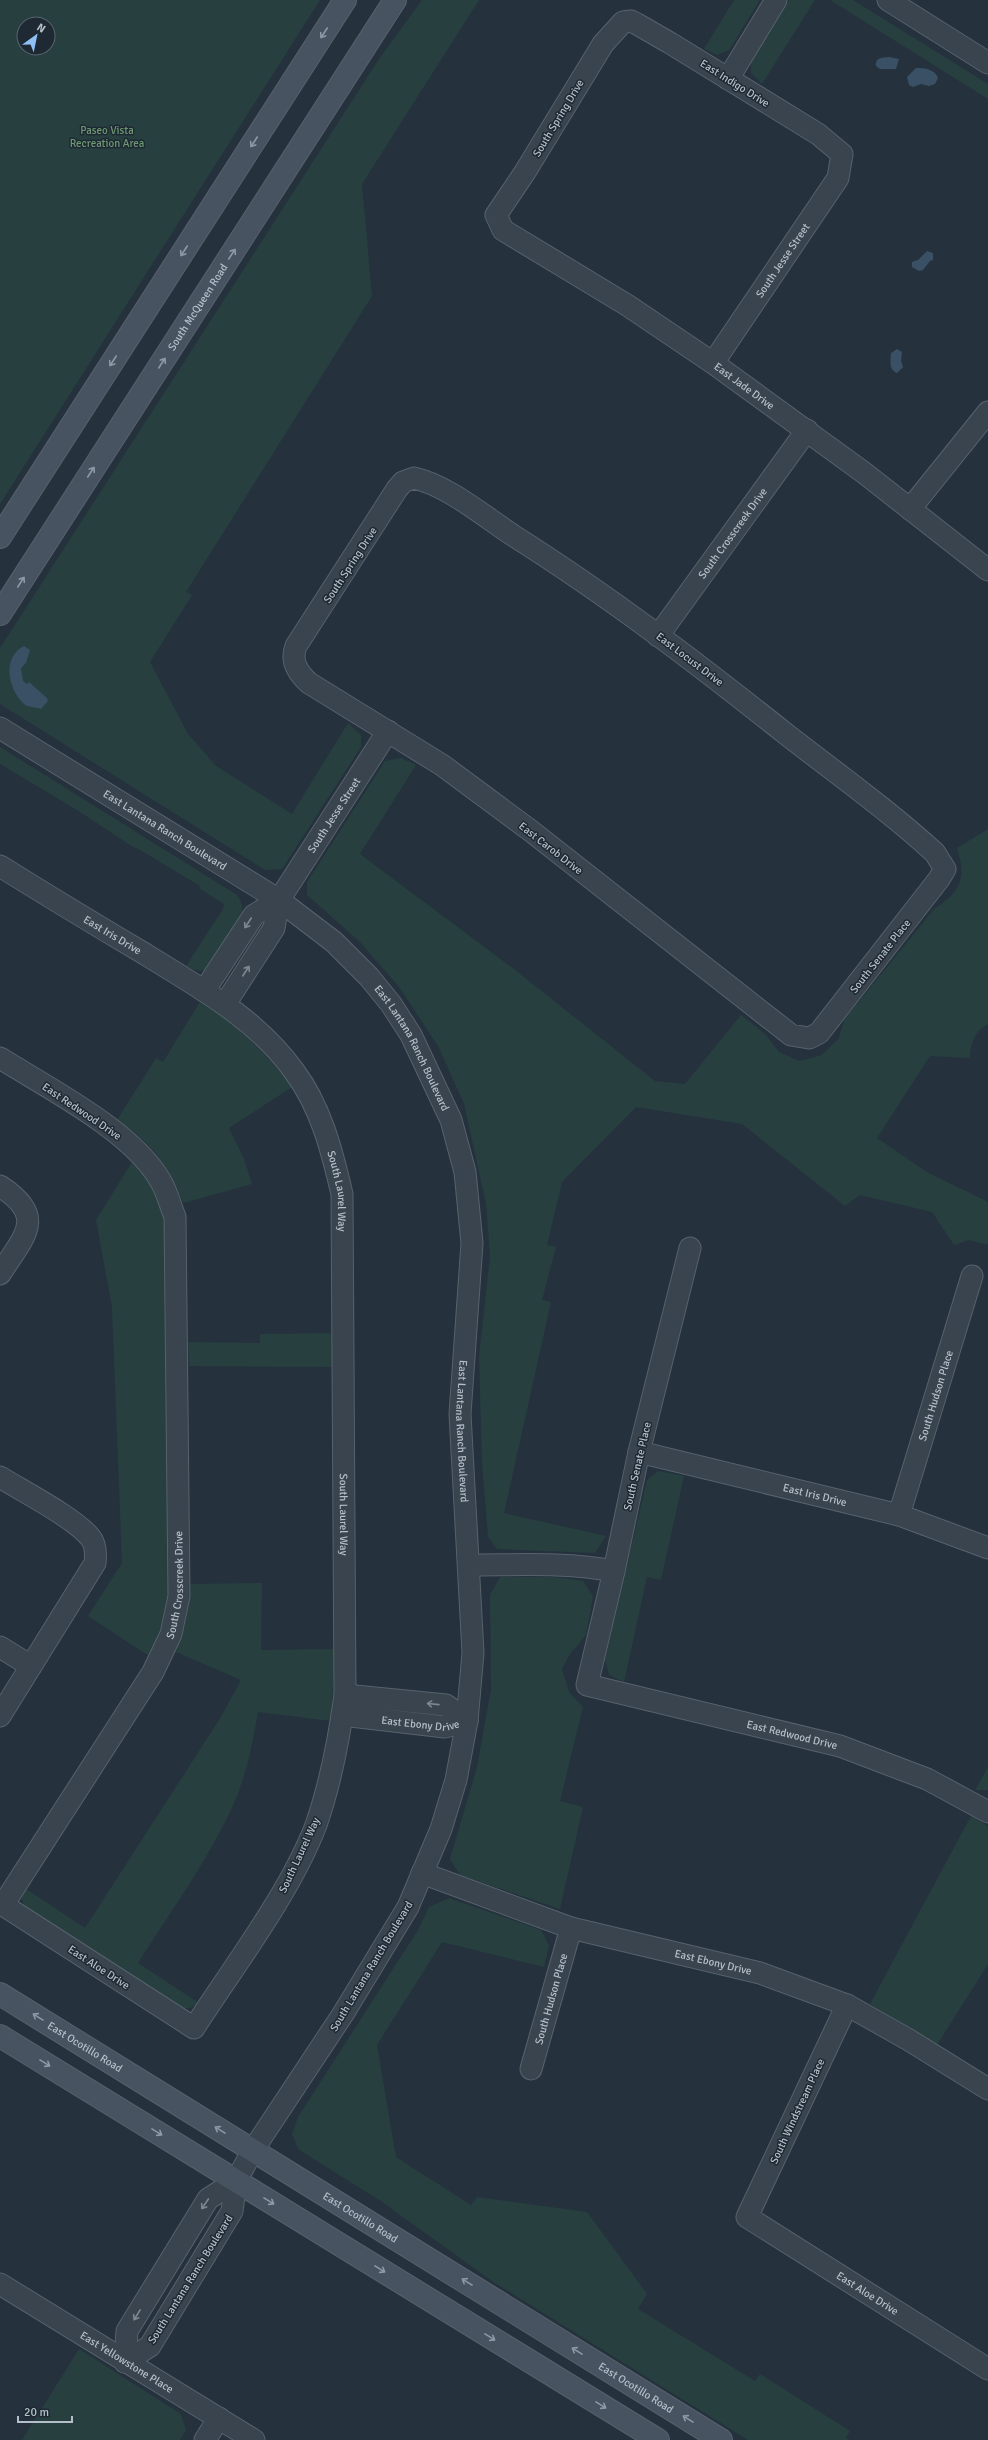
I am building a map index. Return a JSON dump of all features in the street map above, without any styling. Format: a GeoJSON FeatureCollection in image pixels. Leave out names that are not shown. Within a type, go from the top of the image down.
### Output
{"type":"FeatureCollection","features":[{"type":"Feature","properties":{"kind":"main road"},"geometry":{"type":"LineString","coordinates":[[0,537],[345,0]]}},
{"type":"Feature","properties":{"kind":"main road","name":"South McQueen Road"},"geometry":{"type":"LineString","coordinates":[[0,614],[395,0]]}},
{"type":"Feature","properties":{"kind":"main road","name":"East Ocotillo Road"},"geometry":{"type":"LineString","coordinates":[[0,1994],[721,2440]]}},
{"type":"Feature","properties":{"kind":"main road"},"geometry":{"type":"LineString","coordinates":[[0,2036],[658,2440]]}},
{"type":"Feature","properties":{"kind":"street"},"geometry":{"type":"LineString","coordinates":[[728,79],[776,0]]}},
{"type":"Feature","properties":{"kind":"street"},"geometry":{"type":"LineString","coordinates":[[888,0],[988,62]]}},
{"type":"Feature","properties":{"kind":"street","name":"East Indigo Drive"},"geometry":{"type":"LineString","coordinates":[[623,22],[630,21],[637,24],[818,134],[842,154]]}},
{"type":"Feature","properties":{"kind":"street","name":"South Spring Drive"},"geometry":{"type":"LineString","coordinates":[[496,215],[525,172],[603,44],[623,22]]}},
{"type":"Feature","properties":{"kind":"street","name":"South Jesse Street"},"geometry":{"type":"LineString","coordinates":[[713,363],[838,178],[842,154]]}},
{"type":"Feature","properties":{"kind":"street","name":"East Jade Drive"},"geometry":{"type":"LineString","coordinates":[[496,215],[505,231],[621,302],[713,363],[808,430],[988,570]]}},
{"type":"Feature","properties":{"kind":"street"},"geometry":{"type":"LineString","coordinates":[[910,509],[988,412]]}},
{"type":"Feature","properties":{"kind":"street","name":"South Crosscreek Drive"},"geometry":{"type":"LineString","coordinates":[[658,636],[808,430]]}},
{"type":"Feature","properties":{"kind":"street","name":"South Spring Drive"},"geometry":{"type":"LineString","coordinates":[[293,658],[296,646],[397,489],[403,482],[414,478]]}},
{"type":"Feature","properties":{"kind":"street","name":"East Locust Drive"},"geometry":{"type":"LineString","coordinates":[[414,478],[433,484],[570,572],[658,636],[921,841],[935,853],[945,869]]}},
{"type":"Feature","properties":{"kind":"street","name":"East Carob Drive"},"geometry":{"type":"LineString","coordinates":[[293,658],[299,673],[309,683],[388,730],[442,765],[531,831],[791,1035],[809,1038]]}},
{"type":"Feature","properties":{"kind":"street","name":"East Lantana Ranch Boulevard"},"geometry":{"type":"LineString","coordinates":[[0,728],[279,900],[334,942],[369,977],[391,1004],[411,1035],[451,1120],[465,1172],[472,1243],[460,1414],[469,1565]]}},
{"type":"Feature","properties":{"kind":"street","name":"South Jesse Street"},"geometry":{"type":"LineString","coordinates":[[225,1004],[274,928],[279,900],[388,730]]}},
{"type":"Feature","properties":{"kind":"street","name":"East Iris Drive"},"geometry":{"type":"LineString","coordinates":[[0,866],[225,1004]]}},
{"type":"Feature","properties":{"kind":"street","name":"South Senate Place"},"geometry":{"type":"LineString","coordinates":[[809,1038],[820,1033],[939,879],[945,869]]}},
{"type":"Feature","properties":{"kind":"street","name":"South Jesse Street"},"geometry":{"type":"LineString","coordinates":[[204,991],[254,915],[279,900]]}},
{"type":"Feature","properties":{"kind":"street","name":"South Laurel Way"},"geometry":{"type":"LineString","coordinates":[[194,2028],[284,1891],[315,1826],[333,1770],[345,1694],[342,1194],[331,1150],[318,1114],[295,1071],[263,1035],[225,1004]]}},
{"type":"Feature","properties":{"kind":"street","name":"East Redwood Drive"},"geometry":{"type":"LineString","coordinates":[[0,1058],[110,1128],[138,1151],[160,1180],[175,1217]]}},
{"type":"Feature","properties":{"kind":"street"},"geometry":{"type":"LineString","coordinates":[[0,1186],[21,1201],[26,1211],[28,1224],[25,1235],[0,1274]]}},
{"type":"Feature","properties":{"kind":"street","name":"South Crosscreek Drive"},"geometry":{"type":"LineString","coordinates":[[3,1905],[153,1672],[171,1634],[179,1596],[175,1217]]}},
{"type":"Feature","properties":{"kind":"street","name":"South Senate Place"},"geometry":{"type":"LineString","coordinates":[[587,1685],[614,1571],[639,1452],[690,1248]]}},
{"type":"Feature","properties":{"kind":"street","name":"South Hudson Place"},"geometry":{"type":"LineString","coordinates":[[899,1515],[972,1276]]}},
{"type":"Feature","properties":{"kind":"street","name":"East Iris Drive"},"geometry":{"type":"LineString","coordinates":[[639,1452],[899,1515],[988,1548]]}},
{"type":"Feature","properties":{"kind":"street"},"geometry":{"type":"LineString","coordinates":[[0,1477],[77,1526],[91,1538],[96,1551],[95,1563],[0,1716]]}},
{"type":"Feature","properties":{"kind":"street"},"geometry":{"type":"LineString","coordinates":[[469,1565],[546,1565],[595,1567],[614,1571]]}},
{"type":"Feature","properties":{"kind":"street","name":"South Lantana Ranch Boulevard"},"geometry":{"type":"LineString","coordinates":[[125,2362],[150,2346],[232,2211],[236,2181],[253,2150],[343,2014],[408,1907],[441,1829],[456,1780],[467,1721],[473,1653],[469,1565]]}},
{"type":"Feature","properties":{"kind":"street"},"geometry":{"type":"LineString","coordinates":[[0,1647],[31,1666]]}},
{"type":"Feature","properties":{"kind":"street","name":"East Redwood Drive"},"geometry":{"type":"LineString","coordinates":[[587,1685],[840,1746],[927,1780],[988,1812]]}},
{"type":"Feature","properties":{"kind":"street","name":"East Ebony Drive"},"geometry":{"type":"LineString","coordinates":[[345,1694],[446,1705],[467,1721]]}},
{"type":"Feature","properties":{"kind":"street","name":"East Ebony Drive"},"geometry":{"type":"LineString","coordinates":[[342,1715],[445,1727],[467,1721]]}},
{"type":"Feature","properties":{"kind":"street","name":"East Ebony Drive"},"geometry":{"type":"LineString","coordinates":[[422,1873],[571,1928],[760,1973],[847,2005],[909,2040],[988,2089]]}},
{"type":"Feature","properties":{"kind":"street","name":"East Aloe Drive"},"geometry":{"type":"LineString","coordinates":[[3,1905],[194,2028]]}},
{"type":"Feature","properties":{"kind":"street","name":"South Hudson Place"},"geometry":{"type":"LineString","coordinates":[[532,2069],[571,1928]]}},
{"type":"Feature","properties":{"kind":"street","name":"South Windstream Place"},"geometry":{"type":"LineString","coordinates":[[747,2217],[847,2005]]}},
{"type":"Feature","properties":{"kind":"street","name":"South Lantana Ranch Boulevard"},"geometry":{"type":"LineString","coordinates":[[125,2362],[127,2331],[208,2199],[236,2181]]}},
{"type":"Feature","properties":{"kind":"street","name":"East Aloe Drive"},"geometry":{"type":"LineString","coordinates":[[747,2217],[988,2369]]}},
{"type":"Feature","properties":{"kind":"street","name":"East Yellowstone Place"},"geometry":{"type":"LineString","coordinates":[[0,2284],[254,2440]]}},
{"type":"Feature","properties":{"kind":"street"},"geometry":{"type":"LineString","coordinates":[[205,2440],[219,2418]]}},
{"type":"Feature","properties":{"kind":"green space","name":"Paseo Vista Recreation Area"},"geometry":{"type":"Polygon","coordinates":[[[0,0],[320,0],[0,504],[0,0]]]}},
{"type":"Feature","properties":{"kind":"green space"},"geometry":{"type":"Polygon","coordinates":[[[422,0],[479,0],[362,184],[372,296],[186,592],[192,595],[150,662],[188,734],[216,766],[292,814],[348,723],[361,735],[361,747],[282,869],[265,870],[0,704],[0,648],[379,59],[422,0]]]}},
{"type":"Feature","properties":{"kind":"green space"},"geometry":{"type":"Polygon","coordinates":[[[734,0],[760,0],[729,50],[717,55],[704,49],[734,0]]]}},
{"type":"Feature","properties":{"kind":"green space"},"geometry":{"type":"Polygon","coordinates":[[[789,0],[815,0],[762,84],[751,73],[751,62],[789,0]]]}},
{"type":"Feature","properties":{"kind":"green space"},"geometry":{"type":"Polygon","coordinates":[[[830,0],[853,0],[988,84],[988,99],[830,0]]]}},
{"type":"Feature","properties":{"kind":"green space"},"geometry":{"type":"Polygon","coordinates":[[[0,747],[237,895],[243,909],[241,920],[226,944],[208,967],[199,971],[186,966],[223,909],[224,904],[199,888],[200,886],[137,848],[136,849],[77,810],[0,764],[0,747]]]}},
{"type":"Feature","properties":{"kind":"green space"},"geometry":{"type":"Polygon","coordinates":[[[401,758],[416,765],[360,854],[515,970],[655,1081],[685,1084],[741,1015],[765,1034],[779,1052],[799,1061],[822,1055],[839,1038],[844,1020],[934,909],[950,897],[959,884],[961,868],[957,848],[988,829],[988,1024],[976,1034],[971,1047],[970,1058],[930,1056],[877,1138],[927,1172],[988,1202],[988,1245],[969,1240],[954,1245],[932,1212],[860,1195],[845,1206],[742,1124],[636,1107],[562,1182],[547,1245],[556,1247],[542,1300],[551,1302],[504,1513],[606,1536],[595,1553],[497,1549],[488,1537],[482,1463],[479,1356],[490,1257],[486,1204],[464,1104],[438,1046],[399,987],[359,941],[307,895],[307,882],[385,761],[401,758]]]}},
{"type":"Feature","properties":{"kind":"green space"},"geometry":{"type":"Polygon","coordinates":[[[201,1000],[250,1040],[272,1062],[292,1087],[229,1128],[244,1159],[252,1184],[183,1203],[171,1177],[158,1156],[141,1138],[117,1120],[156,1058],[163,1062],[201,1000]]]}},
{"type":"Feature","properties":{"kind":"green space"},"geometry":{"type":"Polygon","coordinates":[[[134,1159],[154,1188],[164,1222],[168,1592],[161,1627],[149,1656],[88,1616],[122,1563],[112,1307],[96,1220],[134,1159]]]}},
{"type":"Feature","properties":{"kind":"green space"},"geometry":{"type":"Polygon","coordinates":[[[333,1333],[334,1367],[189,1366],[188,1342],[260,1343],[260,1334],[333,1333]]]}},
{"type":"Feature","properties":{"kind":"green space"},"geometry":{"type":"Polygon","coordinates":[[[658,1471],[684,1476],[661,1580],[647,1577],[624,1682],[609,1675],[605,1660],[647,1480],[658,1471]]]}},
{"type":"Feature","properties":{"kind":"green space"},"geometry":{"type":"Polygon","coordinates":[[[500,1577],[555,1577],[583,1581],[593,1596],[586,1635],[570,1654],[562,1669],[569,1692],[583,1707],[560,1801],[583,1807],[560,1909],[460,1875],[450,1859],[477,1767],[491,1689],[490,1595],[500,1577]]]}},
{"type":"Feature","properties":{"kind":"green space"},"geometry":{"type":"Polygon","coordinates":[[[262,1583],[261,1650],[335,1649],[331,1721],[258,1712],[244,1777],[235,1802],[209,1852],[138,1963],[199,2003],[190,2008],[179,2008],[26,1909],[21,1898],[25,1888],[85,1928],[219,1720],[241,1680],[176,1652],[187,1614],[190,1584],[262,1583]]]}},
{"type":"Feature","properties":{"kind":"green space"},"geometry":{"type":"Polygon","coordinates":[[[988,1767],[988,1790],[975,1790],[988,1767]]]}},
{"type":"Feature","properties":{"kind":"green space"},"geometry":{"type":"Polygon","coordinates":[[[971,1816],[988,1826],[988,1964],[937,2045],[870,2004],[971,1816]]]}},
{"type":"Feature","properties":{"kind":"green space"},"geometry":{"type":"Polygon","coordinates":[[[449,1898],[541,1930],[549,1946],[544,1967],[442,1942],[377,2045],[396,2157],[471,2205],[477,2197],[587,2212],[647,2294],[638,2309],[755,2381],[760,2374],[850,2431],[846,2438],[849,2440],[748,2440],[495,2283],[379,2200],[298,2149],[292,2134],[298,2117],[418,1930],[429,1907],[449,1898]]]}},
{"type":"Feature","properties":{"kind":"green space"},"geometry":{"type":"Polygon","coordinates":[[[79,2349],[181,2414],[186,2430],[180,2440],[22,2440],[79,2349]]]}},
{"type":"Feature","properties":{"kind":"water"},"geometry":{"type":"Polygon","coordinates":[[[889,57],[899,59],[896,69],[880,69],[876,66],[878,59],[889,57]]]}},
{"type":"Feature","properties":{"kind":"water"},"geometry":{"type":"Polygon","coordinates":[[[916,68],[926,69],[935,73],[938,78],[935,84],[929,86],[921,84],[913,87],[909,85],[907,77],[916,68]]]}},
{"type":"Feature","properties":{"kind":"water"},"geometry":{"type":"Polygon","coordinates":[[[927,251],[933,253],[933,260],[930,261],[923,270],[919,271],[912,267],[912,262],[918,260],[927,251]]]}},
{"type":"Feature","properties":{"kind":"water"},"geometry":{"type":"Polygon","coordinates":[[[897,349],[902,352],[901,361],[903,367],[897,373],[891,367],[891,353],[897,349]]]}},
{"type":"Feature","properties":{"kind":"water"},"geometry":{"type":"Polygon","coordinates":[[[24,646],[30,650],[26,663],[21,668],[23,681],[27,684],[29,682],[47,698],[48,701],[41,709],[24,704],[17,696],[11,681],[10,665],[12,657],[24,646]]]}}]}
